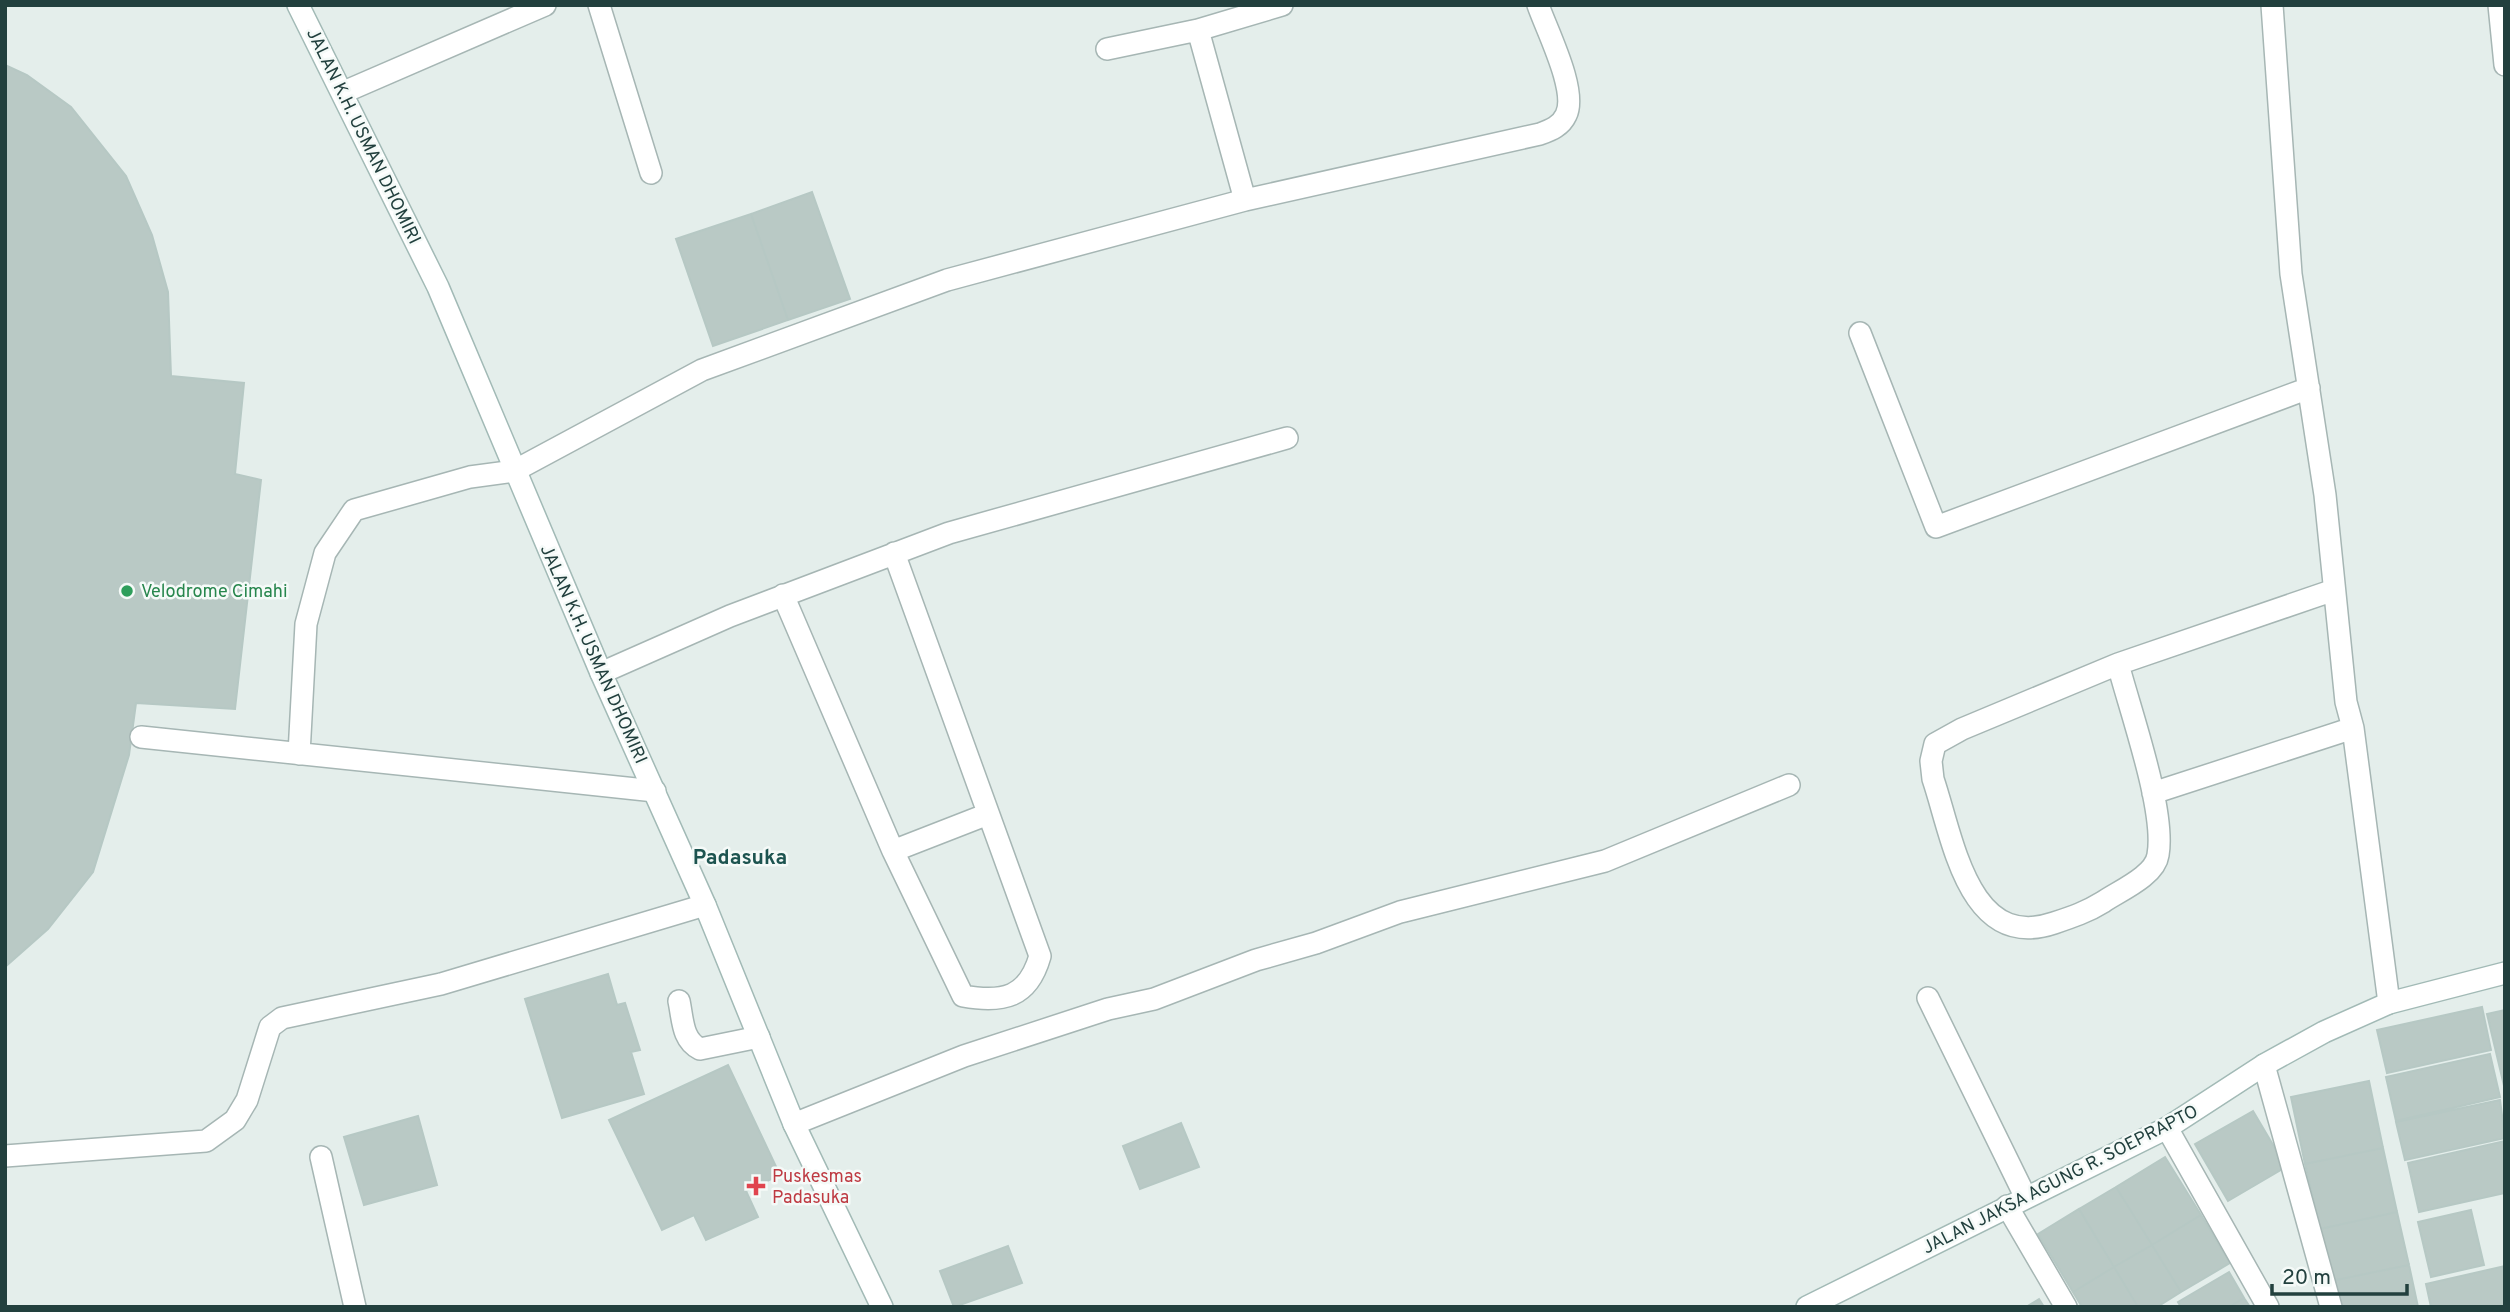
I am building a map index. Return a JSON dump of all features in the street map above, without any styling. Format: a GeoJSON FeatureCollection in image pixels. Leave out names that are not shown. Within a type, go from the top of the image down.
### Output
{"type":"FeatureCollection","features":[{"type":"Feature","properties":{"kind":"street","name":"JALAN K.H. USMAN DHOMIRI"},"geometry":{"type":"LineString","coordinates":[[298,5],[344,92],[438,287],[601,673],[705,905],[794,1124],[882,1307]]}},
{"type":"Feature","properties":{"kind":"street"},"geometry":{"type":"LineString","coordinates":[[344,92],[545,5]]}},
{"type":"Feature","properties":{"kind":"street"},"geometry":{"type":"LineString","coordinates":[[599,5],[651,173]]}},
{"type":"Feature","properties":{"kind":"street"},"geometry":{"type":"LineString","coordinates":[[1107,49],[1198,30],[1282,5]]}},
{"type":"Feature","properties":{"kind":"street"},"geometry":{"type":"LineString","coordinates":[[299,754],[306,624],[325,552],[354,510],[470,477],[514,471],[702,370],[947,279],[1245,200],[1540,134],[1555,128],[1565,118],[1570,94],[1538,5]]}},
{"type":"Feature","properties":{"kind":"street"},"geometry":{"type":"LineString","coordinates":[[2272,5],[2291,274],[2309,388],[2346,702],[2353,728],[2389,1003]]}},
{"type":"Feature","properties":{"kind":"street"},"geometry":{"type":"LineString","coordinates":[[2499,5],[2505,65]]}},
{"type":"Feature","properties":{"kind":"street"},"geometry":{"type":"LineString","coordinates":[[1198,30],[1245,200]]}},
{"type":"Feature","properties":{"kind":"street"},"geometry":{"type":"LineString","coordinates":[[1860,333],[1936,527],[2309,388]]}},
{"type":"Feature","properties":{"kind":"street"},"geometry":{"type":"LineString","coordinates":[[601,673],[783,595],[984,522],[1287,438]]}},
{"type":"Feature","properties":{"kind":"street"},"geometry":{"type":"LineString","coordinates":[[783,595],[893,851],[963,996],[986,1000],[1014,995],[1034,978],[1041,956],[894,553]]}},
{"type":"Feature","properties":{"kind":"street"},"geometry":{"type":"LineString","coordinates":[[2118,664],[2153,793],[2158,858],[2150,871],[2086,913],[2043,927],[2021,930],[1996,921],[1971,892],[1933,779],[1931,761],[1935,744],[1947,736],[2118,664],[2334,590]]}},
{"type":"Feature","properties":{"kind":"street"},"geometry":{"type":"LineString","coordinates":[[2153,793],[2353,728]]}},
{"type":"Feature","properties":{"kind":"street"},"geometry":{"type":"LineString","coordinates":[[141,737],[655,791]]}},
{"type":"Feature","properties":{"kind":"street"},"geometry":{"type":"LineString","coordinates":[[794,1124],[964,1056],[1108,1009],[1154,999],[1256,960],[1316,943],[1399,912],[1605,861],[1789,785]]}},
{"type":"Feature","properties":{"kind":"street"},"geometry":{"type":"LineString","coordinates":[[893,851],[988,814]]}},
{"type":"Feature","properties":{"kind":"street"},"geometry":{"type":"LineString","coordinates":[[5,1156],[206,1141],[235,1120],[247,1100],[270,1027],[282,1018],[440,984],[705,905]]}},
{"type":"Feature","properties":{"kind":"street","name":"JALAN JAKSA AGUNG R. SOEPRAPTO"},"geometry":{"type":"LineString","coordinates":[[1807,1307],[1829,1301],[2016,1201],[2167,1128],[2205,1106],[2264,1065],[2324,1032],[2389,1003],[2505,973]]}},
{"type":"Feature","properties":{"kind":"street"},"geometry":{"type":"LineString","coordinates":[[1927,998],[2016,1201],[2066,1307]]}},
{"type":"Feature","properties":{"kind":"street"},"geometry":{"type":"LineString","coordinates":[[679,1001],[686,1037],[692,1045],[701,1049],[758,1037]]}},
{"type":"Feature","properties":{"kind":"street"},"geometry":{"type":"LineString","coordinates":[[2264,1065],[2331,1307]]}},
{"type":"Feature","properties":{"kind":"street"},"geometry":{"type":"LineString","coordinates":[[2167,1128],[2268,1307]]}},
{"type":"Feature","properties":{"kind":"street"},"geometry":{"type":"LineString","coordinates":[[321,1157],[355,1307]]}},
{"type":"Feature","properties":{"kind":"building","name":"Velodrome Cimahi"},"geometry":{"type":"Polygon","coordinates":[[[5,65],[27,75],[71,107],[126,176],[152,235],[168,292],[171,376],[244,383],[235,474],[261,480],[235,709],[136,703],[129,755],[93,872],[48,929],[5,967],[5,65]]]}},
{"type":"Feature","properties":{"kind":"building"},"geometry":{"type":"Polygon","coordinates":[[[812,192],[850,299],[788,320],[751,214],[812,192]]]}},
{"type":"Feature","properties":{"kind":"building"},"geometry":{"type":"Polygon","coordinates":[[[751,214],[788,320],[713,346],[676,239],[751,214]]]}},
{"type":"Feature","properties":{"kind":"building"},"geometry":{"type":"Polygon","coordinates":[[[608,974],[617,1005],[625,1003],[640,1050],[631,1052],[644,1094],[562,1118],[525,999],[608,974]]]}},
{"type":"Feature","properties":{"kind":"building"},"geometry":{"type":"Polygon","coordinates":[[[2482,1007],[2491,1050],[2387,1073],[2377,1030],[2482,1007]]]}},
{"type":"Feature","properties":{"kind":"building"},"geometry":{"type":"Polygon","coordinates":[[[2505,1010],[2505,1090],[2487,1014],[2505,1010]]]}},
{"type":"Feature","properties":{"kind":"building"},"geometry":{"type":"Polygon","coordinates":[[[2490,1054],[2500,1097],[2396,1121],[2386,1077],[2490,1054]]]}},
{"type":"Feature","properties":{"kind":"building"},"geometry":{"type":"Polygon","coordinates":[[[728,1065],[780,1175],[746,1191],[758,1217],[706,1240],[694,1215],[662,1230],[609,1120],[728,1065]]]}},
{"type":"Feature","properties":{"kind":"building"},"geometry":{"type":"Polygon","coordinates":[[[2369,1081],[2383,1148],[2305,1164],[2291,1097],[2369,1081]]]}},
{"type":"Feature","properties":{"kind":"building"},"geometry":{"type":"Polygon","coordinates":[[[2500,1100],[2505,1138],[2405,1160],[2396,1122],[2500,1100]]]}},
{"type":"Feature","properties":{"kind":"building"},"geometry":{"type":"Polygon","coordinates":[[[2253,1111],[2286,1167],[2228,1201],[2195,1144],[2253,1111]]]}},
{"type":"Feature","properties":{"kind":"building"},"geometry":{"type":"Polygon","coordinates":[[[418,1116],[437,1185],[364,1205],[344,1137],[418,1116]]]}},
{"type":"Feature","properties":{"kind":"building"},"geometry":{"type":"Polygon","coordinates":[[[1181,1123],[1199,1167],[1140,1189],[1123,1146],[1181,1123]]]}},
{"type":"Feature","properties":{"kind":"building"},"geometry":{"type":"Polygon","coordinates":[[[2505,1141],[2505,1193],[2419,1212],[2408,1163],[2505,1141]]]}},
{"type":"Feature","properties":{"kind":"building"},"geometry":{"type":"Polygon","coordinates":[[[2383,1148],[2397,1212],[2320,1229],[2305,1164],[2383,1148]]]}},
{"type":"Feature","properties":{"kind":"building"},"geometry":{"type":"Polygon","coordinates":[[[2165,1157],[2201,1215],[2152,1245],[2116,1187],[2165,1157]]]}},
{"type":"Feature","properties":{"kind":"building"},"geometry":{"type":"Polygon","coordinates":[[[2116,1187],[2152,1245],[2114,1267],[2079,1209],[2116,1187]]]}},
{"type":"Feature","properties":{"kind":"building"},"geometry":{"type":"Polygon","coordinates":[[[2079,1209],[2114,1267],[2073,1292],[2038,1234],[2079,1209]]]}},
{"type":"Feature","properties":{"kind":"building"},"geometry":{"type":"Polygon","coordinates":[[[2471,1210],[2484,1265],[2431,1277],[2418,1222],[2471,1210]]]}},
{"type":"Feature","properties":{"kind":"building"},"geometry":{"type":"Polygon","coordinates":[[[2397,1212],[2409,1265],[2331,1281],[2320,1229],[2397,1212]]]}},
{"type":"Feature","properties":{"kind":"building"},"geometry":{"type":"Polygon","coordinates":[[[2201,1215],[2230,1263],[2181,1292],[2152,1245],[2201,1215]]]}},
{"type":"Feature","properties":{"kind":"building"},"geometry":{"type":"Polygon","coordinates":[[[2152,1245],[2181,1292],[2157,1307],[2138,1307],[2114,1267],[2152,1245]]]}},
{"type":"Feature","properties":{"kind":"building"},"geometry":{"type":"Polygon","coordinates":[[[1008,1246],[1022,1283],[954,1307],[940,1271],[1008,1246]]]}},
{"type":"Feature","properties":{"kind":"building"},"geometry":{"type":"Polygon","coordinates":[[[2409,1265],[2418,1307],[2337,1307],[2331,1281],[2409,1265]]]}},
{"type":"Feature","properties":{"kind":"building"},"geometry":{"type":"Polygon","coordinates":[[[2505,1266],[2505,1307],[2431,1307],[2426,1284],[2505,1266]]]}},
{"type":"Feature","properties":{"kind":"building"},"geometry":{"type":"Polygon","coordinates":[[[2114,1267],[2138,1307],[2082,1307],[2073,1292],[2114,1267]]]}},
{"type":"Feature","properties":{"kind":"building"},"geometry":{"type":"Polygon","coordinates":[[[2229,1272],[2244,1298],[2229,1307],[2181,1307],[2178,1302],[2229,1272]]]}},
{"type":"Feature","properties":{"kind":"building"},"geometry":{"type":"Polygon","coordinates":[[[2244,1298],[2250,1307],[2229,1307],[2244,1298]]]}},
{"type":"Feature","properties":{"kind":"building"},"geometry":{"type":"Polygon","coordinates":[[[2039,1299],[2044,1307],[2026,1307],[2039,1299]]]}},
{"type":"Feature","properties":{"kind":"place","name":"Velodrome Cimahi"},"geometry":{"type":"Point","coordinates":[127,591]}},
{"type":"Feature","properties":{"kind":"place","name":"Puskesmas Padasuka"},"geometry":{"type":"Point","coordinates":[756,1186]}},
{"type":"Feature","properties":{"kind":"district","name":"Padasuka"},"geometry":{"type":"Point","coordinates":[740,857]}}]}
